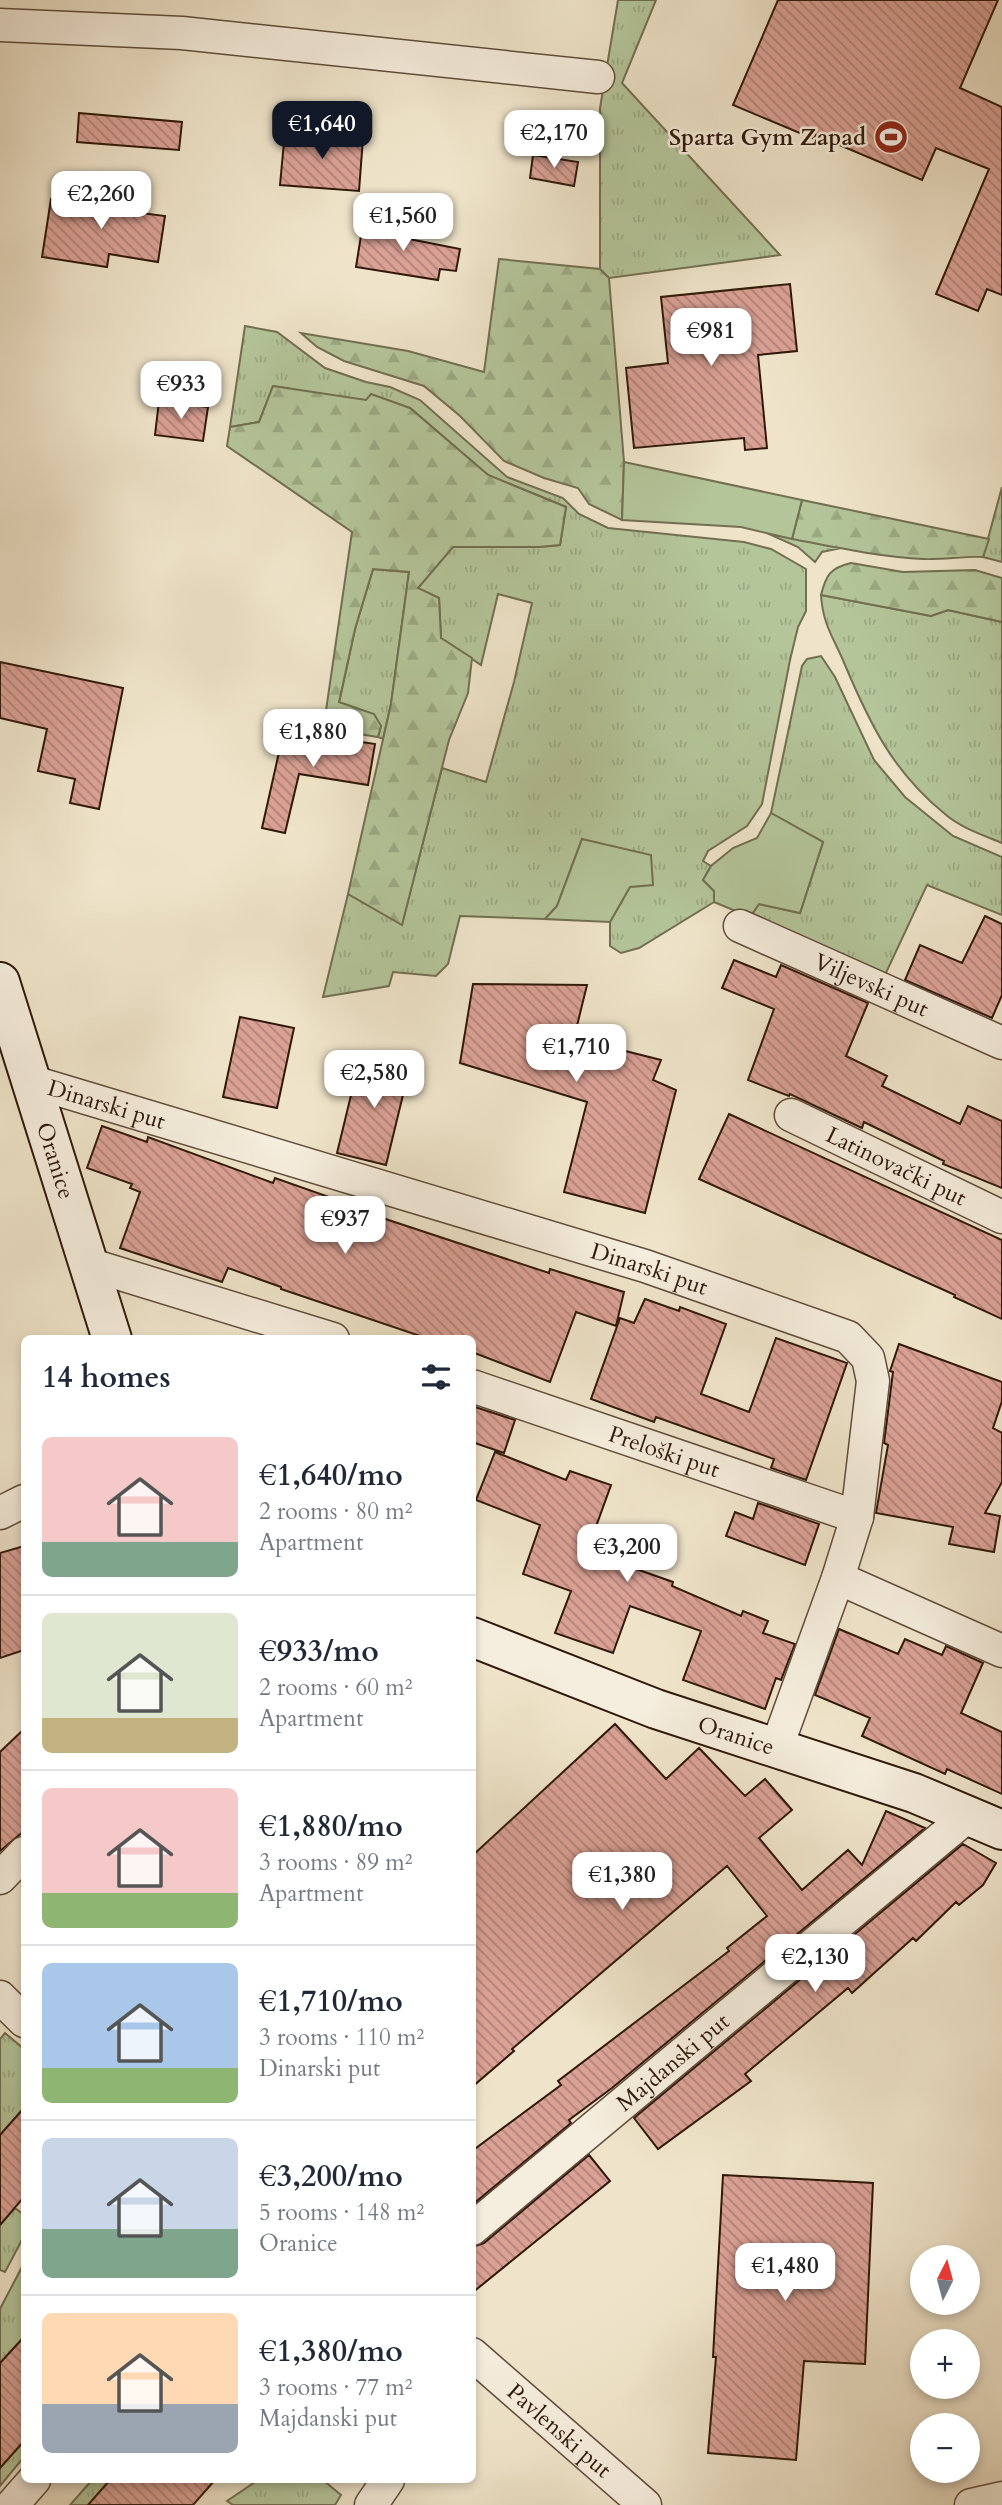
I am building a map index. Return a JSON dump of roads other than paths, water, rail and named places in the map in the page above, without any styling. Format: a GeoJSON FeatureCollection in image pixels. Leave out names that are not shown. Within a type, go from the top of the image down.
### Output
{"type":"FeatureCollection","features":[{"type":"Feature","properties":{"kind":"main road","name":"Oranice"},"geometry":{"type":"LineString","coordinates":[[0,982],[111,1335]]}},
{"type":"Feature","properties":{"kind":"main road","name":"Oranice"},"geometry":{"type":"LineString","coordinates":[[476,1639],[656,1709],[914,1793],[986,1822]]}},
{"type":"Feature","properties":{"kind":"street"},"geometry":{"type":"LineString","coordinates":[[0,25],[182,33],[598,77]]}},
{"type":"Feature","properties":{"kind":"street","name":"Viljevski put"},"geometry":{"type":"LineString","coordinates":[[740,926],[1002,1043]]}},
{"type":"Feature","properties":{"kind":"street","name":"Dinarski put"},"geometry":{"type":"LineString","coordinates":[[33,1082],[645,1266],[848,1337],[868,1358],[873,1381],[857,1517],[838,1578],[776,1749]]}},
{"type":"Feature","properties":{"kind":"street","name":"Latinovački put"},"geometry":{"type":"LineString","coordinates":[[791,1115],[1002,1217]]}},
{"type":"Feature","properties":{"kind":"street"},"geometry":{"type":"LineString","coordinates":[[88,1264],[320,1335]]}},
{"type":"Feature","properties":{"kind":"street","name":"Preloški put"},"geometry":{"type":"LineString","coordinates":[[476,1387],[857,1517]]}},
{"type":"Feature","properties":{"kind":"street"},"geometry":{"type":"LineString","coordinates":[[0,1513],[21,1502]]}},
{"type":"Feature","properties":{"kind":"street"},"geometry":{"type":"LineString","coordinates":[[838,1578],[1002,1651]]}},
{"type":"Feature","properties":{"kind":"street","name":"Majdanski put"},"geometry":{"type":"LineString","coordinates":[[476,2226],[986,1822]]}},
{"type":"Feature","properties":{"kind":"street"},"geometry":{"type":"LineString","coordinates":[[0,1878],[21,1856]]}},
{"type":"Feature","properties":{"kind":"street"},"geometry":{"type":"LineString","coordinates":[[0,1997],[21,2018]]}},
{"type":"Feature","properties":{"kind":"street","name":"Pavlenski put"},"geometry":{"type":"LineString","coordinates":[[476,2357],[645,2505]]}},
{"type":"Feature","properties":{"kind":"street"},"geometry":{"type":"LineString","coordinates":[[12,2505],[31,2483]]}},
{"type":"Feature","properties":{"kind":"street"},"geometry":{"type":"LineString","coordinates":[[371,2505],[386,2483]]}},
{"type":"Feature","properties":{"kind":"street"},"geometry":{"type":"LineString","coordinates":[[971,2505],[1002,2498]]}},
{"type":"Feature","properties":{"kind":"place","name":"Sparta Gym Zapad"},"geometry":{"type":"Point","coordinates":[891,137]}}]}
